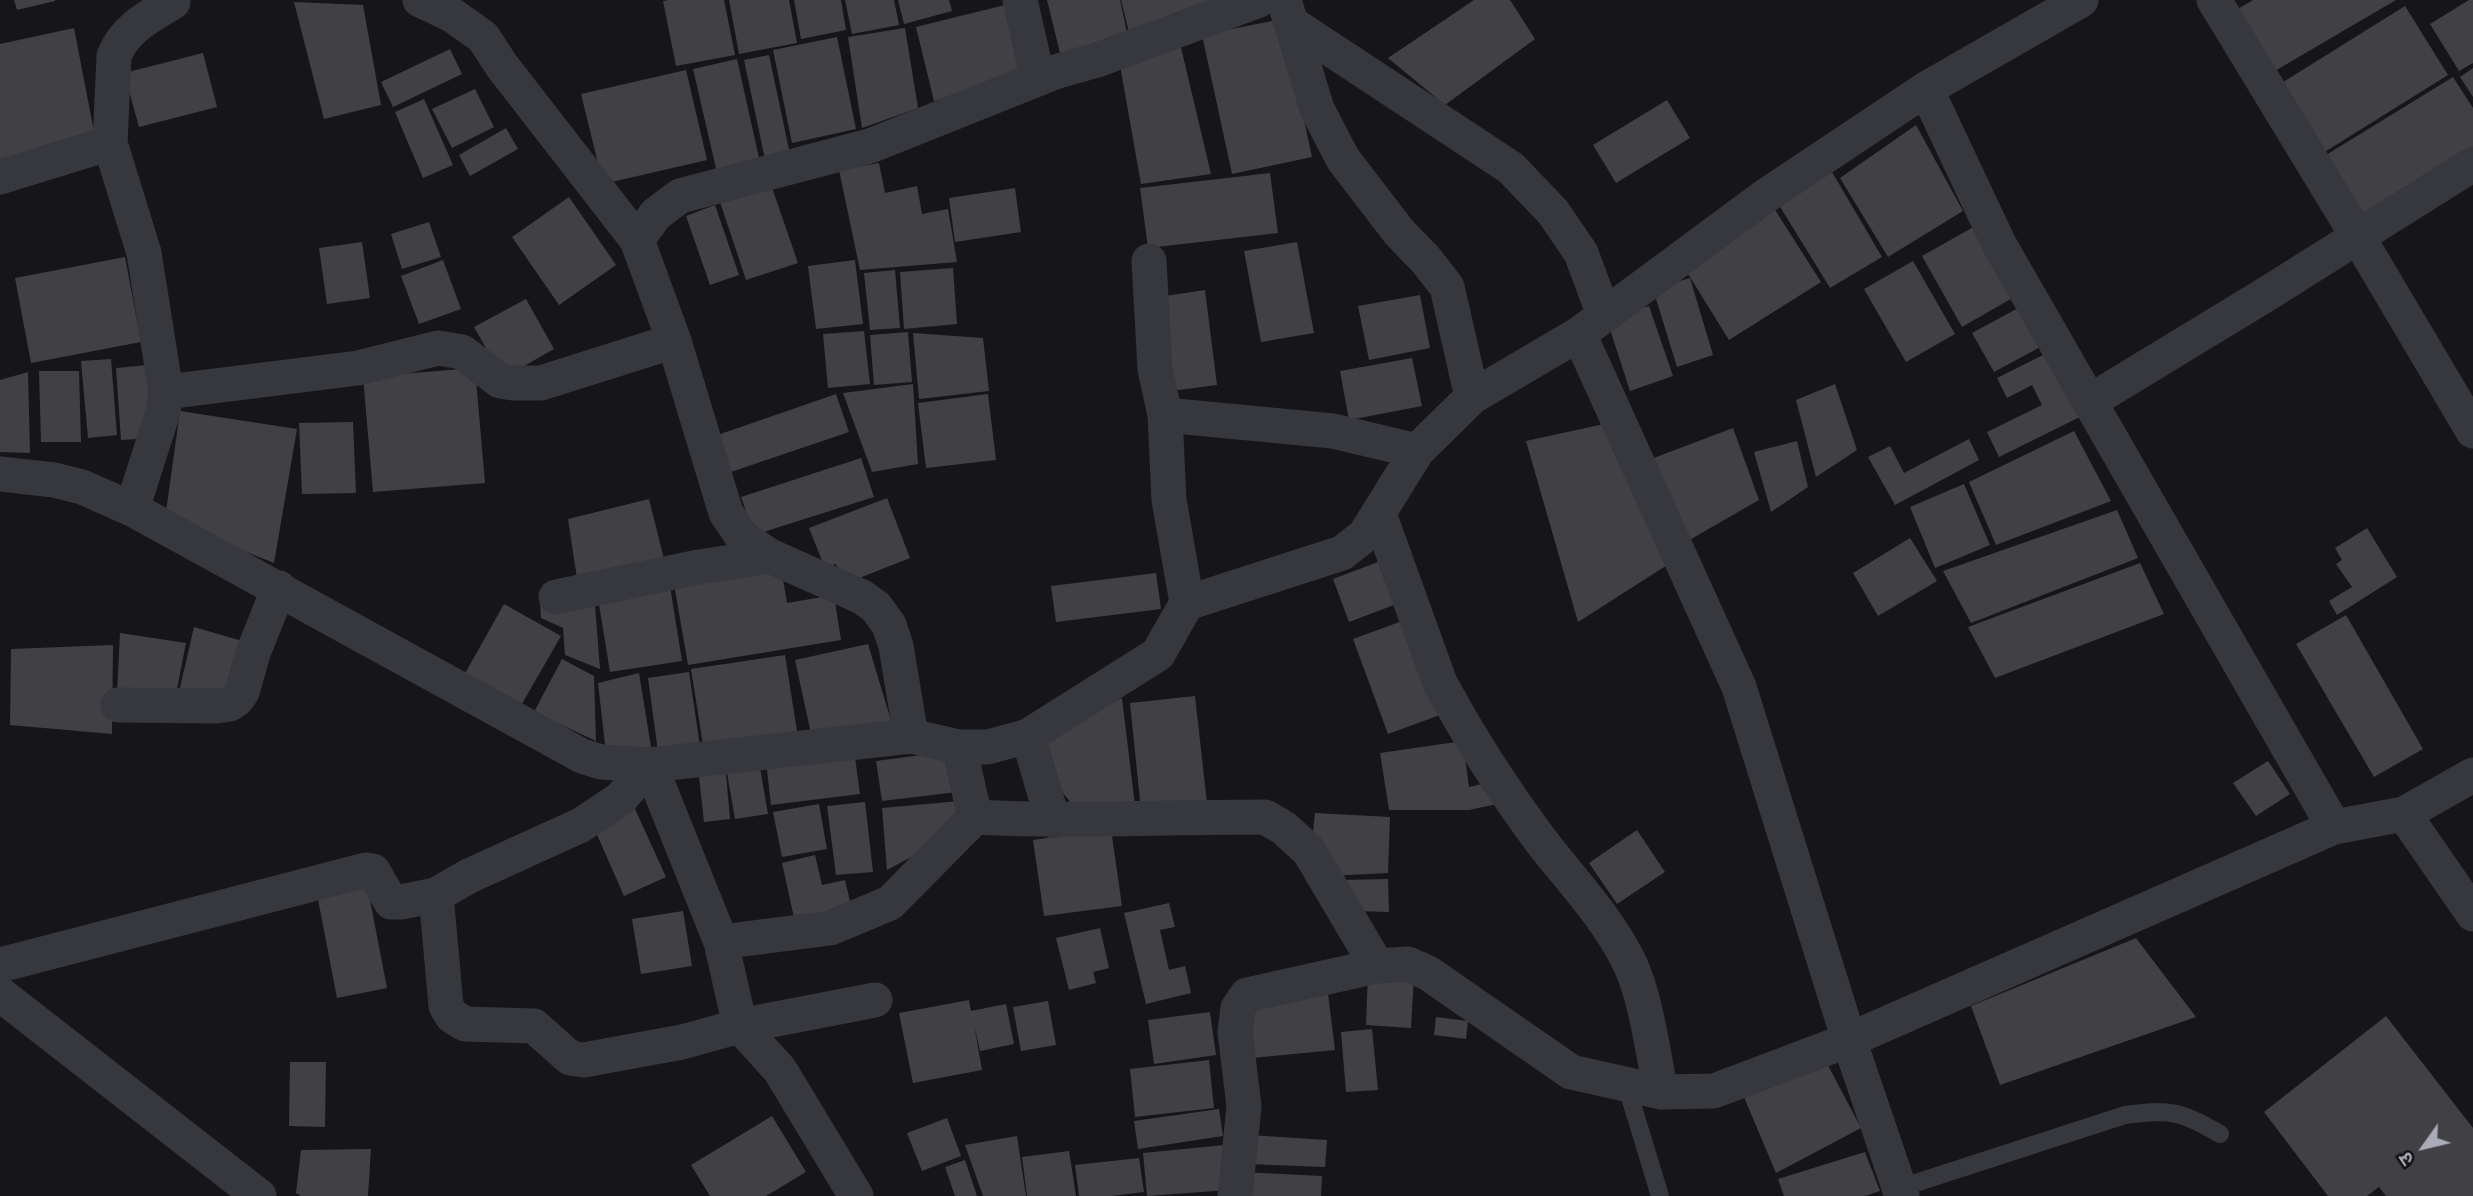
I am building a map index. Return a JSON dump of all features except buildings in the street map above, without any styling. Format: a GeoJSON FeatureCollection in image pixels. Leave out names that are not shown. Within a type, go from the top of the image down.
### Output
{"type":"FeatureCollection","features":[{"type":"Feature","properties":{"kind":"street"},"geometry":{"type":"LineString","coordinates":[[420,0],[452,15],[482,37],[637,240],[674,341],[726,513],[743,538],[770,556],[862,597],[876,607],[889,625],[896,646],[911,736]]}},
{"type":"Feature","properties":{"kind":"street"},"geometry":{"type":"LineString","coordinates":[[1020,0],[1038,79]]}},
{"type":"Feature","properties":{"kind":"street"},"geometry":{"type":"LineString","coordinates":[[637,240],[656,214],[680,196],[870,146],[1038,79],[1259,0]]}},
{"type":"Feature","properties":{"kind":"street"},"geometry":{"type":"LineString","coordinates":[[1187,603],[1342,553],[1365,535],[1417,451],[1472,397],[1591,325],[1764,197],[1926,89],[2081,0]]}},
{"type":"Feature","properties":{"kind":"street"},"geometry":{"type":"LineString","coordinates":[[2214,0],[2473,430]]}},
{"type":"Feature","properties":{"kind":"street"},"geometry":{"type":"LineString","coordinates":[[132,509],[163,412],[166,393],[144,253],[110,143],[114,56],[127,32],[174,1]]}},
{"type":"Feature","properties":{"kind":"street"},"geometry":{"type":"LineString","coordinates":[[1288,11],[1511,168],[1553,212],[1581,253],[1591,325],[1739,687],[1849,1040],[1901,1192]]}},
{"type":"Feature","properties":{"kind":"street"},"geometry":{"type":"LineString","coordinates":[[1288,11],[1317,109],[1343,159],[1399,232],[1447,286],[1472,397]]}},
{"type":"Feature","properties":{"kind":"street"},"geometry":{"type":"LineString","coordinates":[[1926,89],[1999,244],[2334,827]]}},
{"type":"Feature","properties":{"kind":"street"},"geometry":{"type":"LineString","coordinates":[[0,177],[110,143]]}},
{"type":"Feature","properties":{"kind":"street"},"geometry":{"type":"LineString","coordinates":[[2089,402],[2473,164]]}},
{"type":"Feature","properties":{"kind":"street"},"geometry":{"type":"LineString","coordinates":[[0,474],[54,480],[82,487],[132,509],[582,756],[601,762],[650,765],[911,736],[959,747],[988,747],[1028,736],[1158,654],[1187,603],[1169,500],[1165,415],[1155,369],[1149,261]]}},
{"type":"Feature","properties":{"kind":"street"},"geometry":{"type":"LineString","coordinates":[[166,393],[358,368],[438,348],[463,352],[500,381],[541,383],[674,341]]}},
{"type":"Feature","properties":{"kind":"street"},"geometry":{"type":"LineString","coordinates":[[1165,415],[1333,431],[1417,451]]}},
{"type":"Feature","properties":{"kind":"street"},"geometry":{"type":"LineString","coordinates":[[1379,514],[1440,683],[1541,841],[1606,922],[1630,964],[1645,1012],[1661,1092]]}},
{"type":"Feature","properties":{"kind":"street"},"geometry":{"type":"LineString","coordinates":[[556,597],[693,568],[770,556]]}},
{"type":"Feature","properties":{"kind":"street"},"geometry":{"type":"LineString","coordinates":[[118,705],[216,706],[236,700],[242,692],[253,653],[279,588]]}},
{"type":"Feature","properties":{"kind":"street"},"geometry":{"type":"LineString","coordinates":[[1028,736],[1052,821]]}},
{"type":"Feature","properties":{"kind":"street"},"geometry":{"type":"LineString","coordinates":[[959,747],[975,817]]}},
{"type":"Feature","properties":{"kind":"street"},"geometry":{"type":"LineString","coordinates":[[0,965],[366,870],[373,871],[391,902],[436,895],[469,876],[581,825],[620,799],[650,765]]}},
{"type":"Feature","properties":{"kind":"street"},"geometry":{"type":"LineString","coordinates":[[650,765],[721,942],[740,1026],[780,1070],[856,1196]]}},
{"type":"Feature","properties":{"kind":"street"},"geometry":{"type":"LineString","coordinates":[[1235,1196],[1244,1106],[1235,1032],[1238,1008],[1247,995],[1377,965],[1408,964],[1418,968],[1571,1072],[1661,1092],[1714,1091],[1849,1040],[2334,827],[2404,814],[2473,775]]}},
{"type":"Feature","properties":{"kind":"street"},"geometry":{"type":"LineString","coordinates":[[2404,814],[2473,914]]}},
{"type":"Feature","properties":{"kind":"street"},"geometry":{"type":"LineString","coordinates":[[721,942],[830,929],[890,903],[975,817],[1052,821],[1092,817],[1265,817],[1284,828],[1309,851],[1377,965]]}},
{"type":"Feature","properties":{"kind":"street"},"geometry":{"type":"LineString","coordinates":[[436,895],[446,1006],[452,1016],[465,1024],[534,1026],[570,1058],[584,1060],[682,1042],[740,1026],[875,1000]]}},
{"type":"Feature","properties":{"kind":"street"},"geometry":{"type":"LineString","coordinates":[[0,994],[259,1196]]}},
{"type":"Feature","properties":{"kind":"lane"},"geometry":{"type":"LineString","coordinates":[[1626,1084],[1660,1196]]}},
{"type":"Feature","properties":{"kind":"lane"},"geometry":{"type":"LineString","coordinates":[[1901,1192],[2125,1115],[2158,1111],[2179,1113],[2196,1119],[2220,1134]]}}]}
